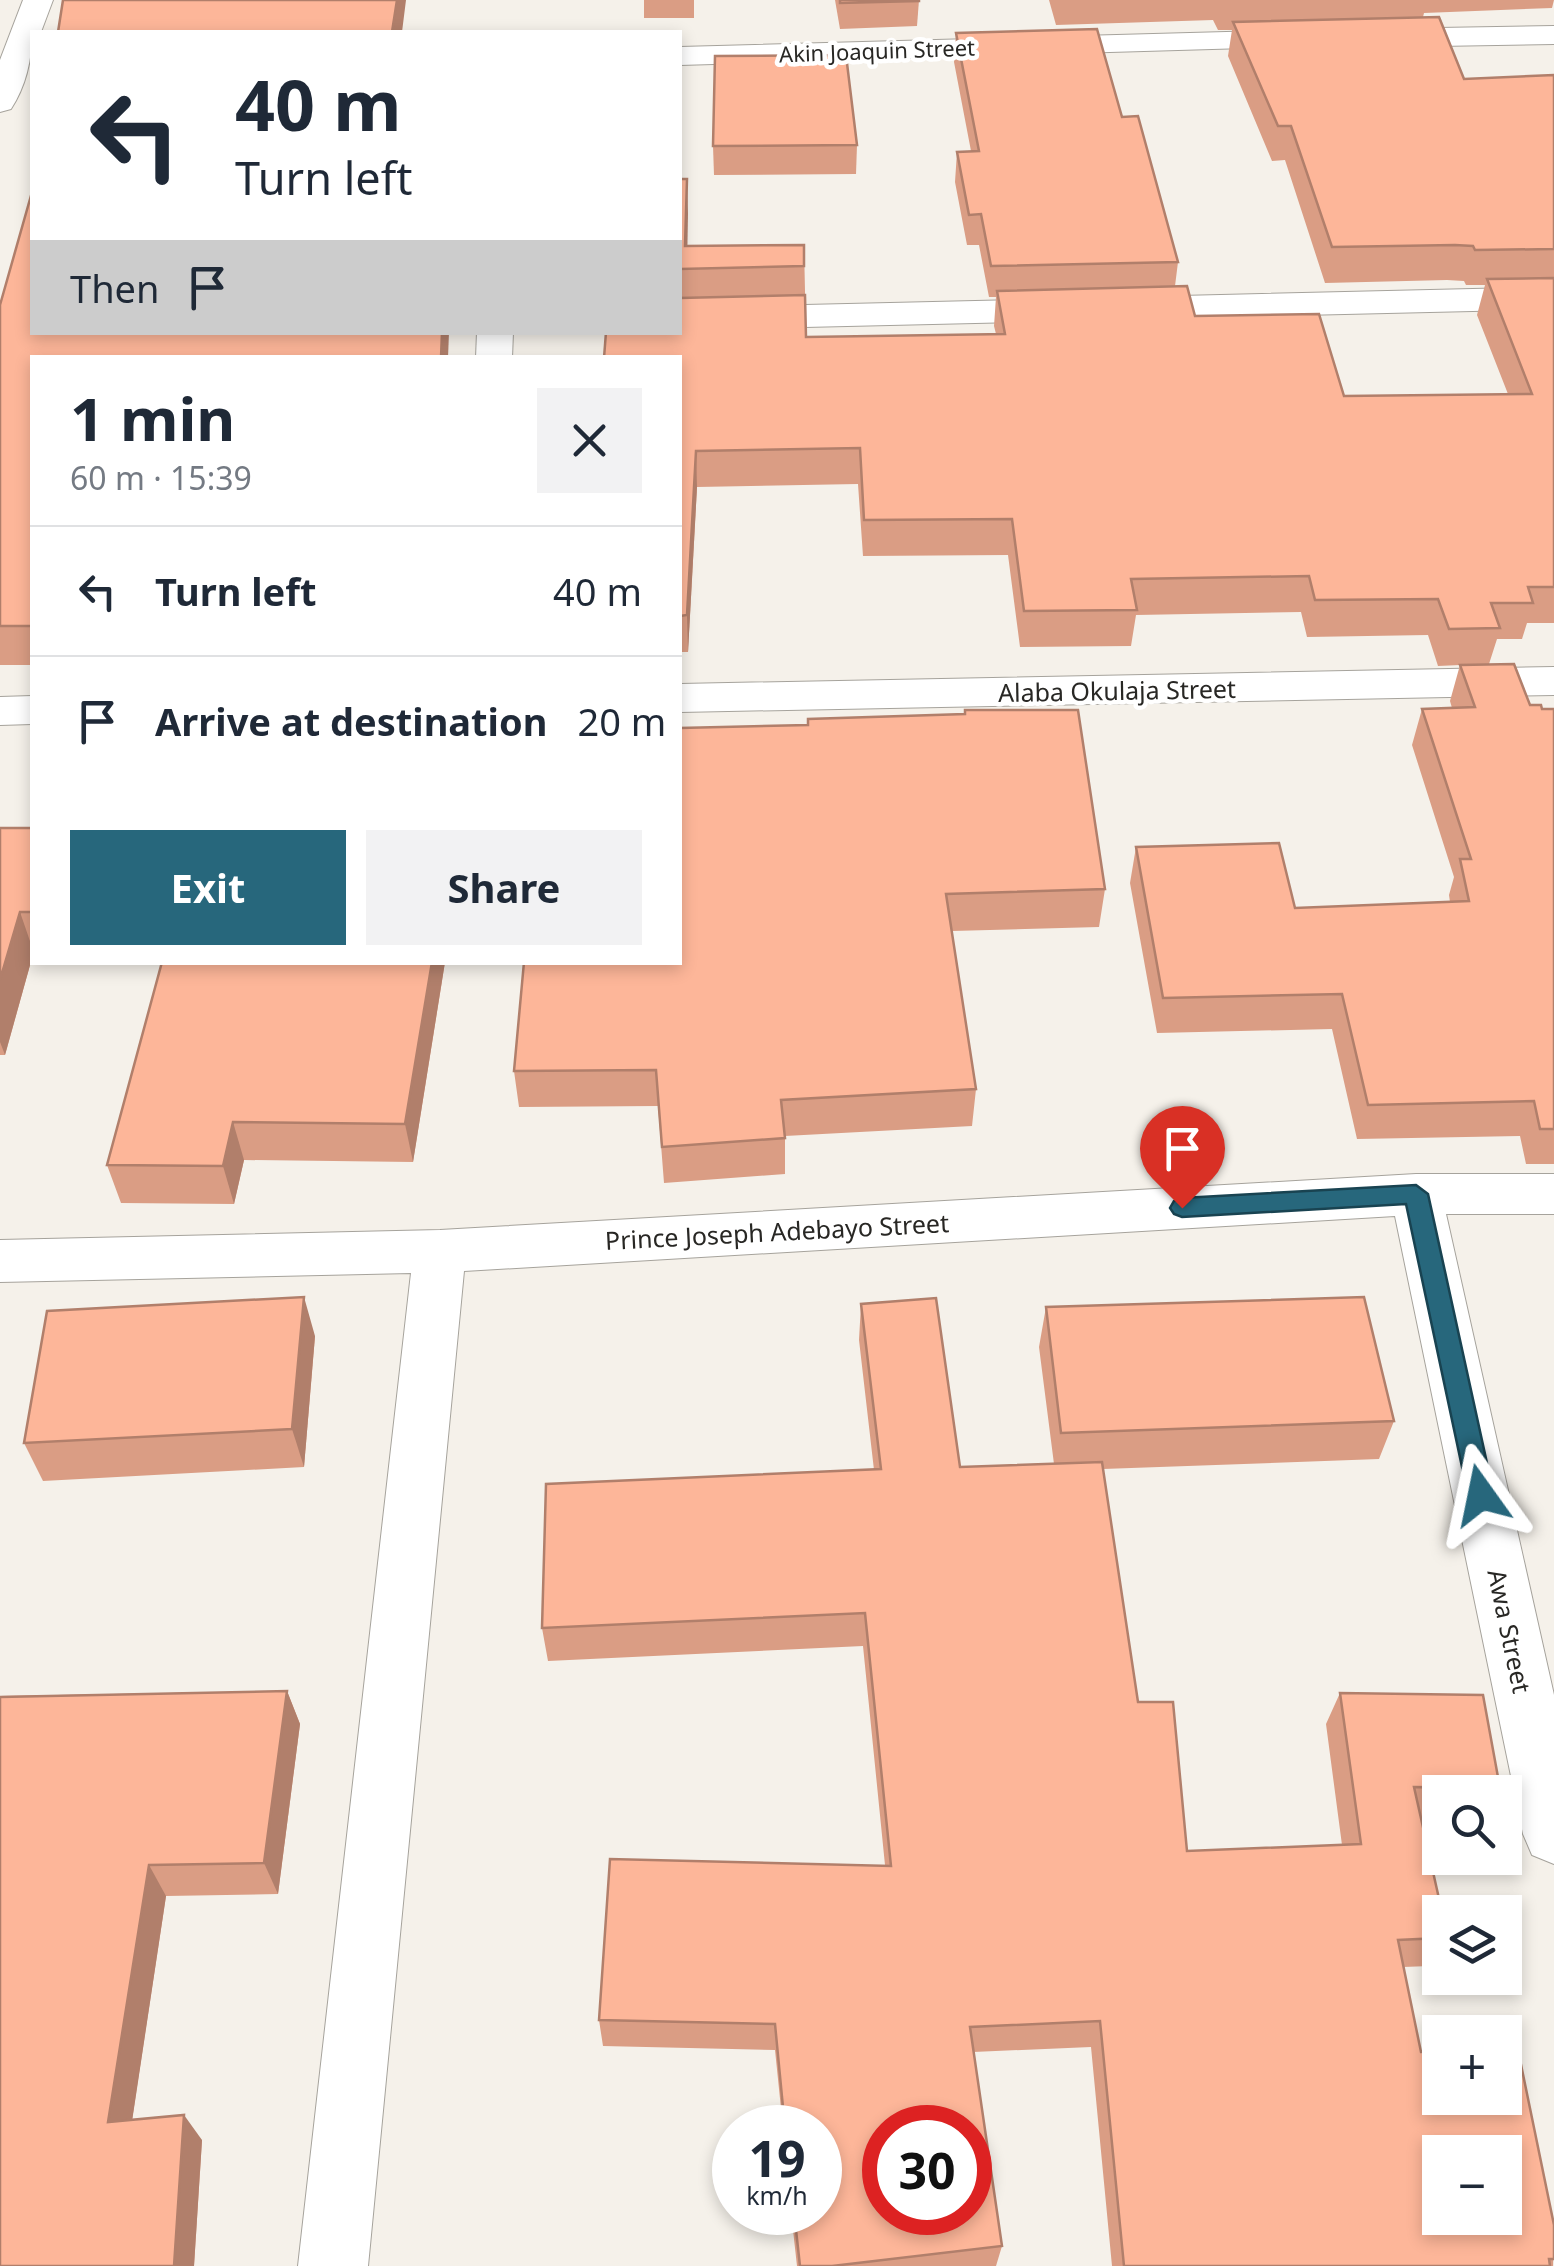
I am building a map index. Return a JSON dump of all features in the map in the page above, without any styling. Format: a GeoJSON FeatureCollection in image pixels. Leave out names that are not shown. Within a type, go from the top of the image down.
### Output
{"type":"FeatureCollection","features":[{"type":"Feature","properties":{"kind":"street"},"geometry":{"type":"LineString","coordinates":[[0,102],[38,0]]}},
{"type":"Feature","properties":{"kind":"street","name":"Akin Joaquin Street"},"geometry":{"type":"LineString","coordinates":[[682,56],[1162,28],[1331,39],[1554,35]]}},
{"type":"Feature","properties":{"kind":"street"},"geometry":{"type":"LineString","coordinates":[[682,318],[1554,298]]}},
{"type":"Feature","properties":{"kind":"street","name":"Alaba Okulaja Street"},"geometry":{"type":"LineString","coordinates":[[682,698],[1554,680]]}},
{"type":"Feature","properties":{"kind":"street"},"geometry":{"type":"LineString","coordinates":[[0,711],[30,710]]}},
{"type":"Feature","properties":{"kind":"street","name":"Prince Joseph Adebayo Street"},"geometry":{"type":"LineString","coordinates":[[0,1261],[440,1251],[1416,1194],[1554,1194]]}},
{"type":"Feature","properties":{"kind":"street","name":"Awa Street"},"geometry":{"type":"LineString","coordinates":[[1416,1194],[1554,1834]]}},
{"type":"Feature","properties":{"kind":"street"},"geometry":{"type":"LineString","coordinates":[[333,2266],[440,1251]]}},
{"type":"Feature","properties":{"kind":"building"},"geometry":{"type":"Polygon","coordinates":[[[63,0],[397,0],[392,30],[58,30],[63,0]]]}},
{"type":"Feature","properties":{"kind":"building"},"geometry":{"type":"Polygon","coordinates":[[[919,0],[919,1],[840,3],[919,0]]]}},
{"type":"Feature","properties":{"kind":"building"},"geometry":{"type":"Polygon","coordinates":[[[1439,17],[1464,79],[1554,75],[1554,249],[1475,250],[1473,246],[1455,245],[1332,247],[1291,126],[1278,126],[1233,22],[1439,17]]]}},
{"type":"Feature","properties":{"kind":"building"},"geometry":{"type":"Polygon","coordinates":[[[1097,29],[1122,117],[1138,116],[1178,262],[991,266],[981,214],[969,215],[957,152],[979,151],[956,33],[1097,29]]]}},
{"type":"Feature","properties":{"kind":"building"},"geometry":{"type":"Polygon","coordinates":[[[846,55],[857,145],[713,146],[715,56],[846,55]]]}},
{"type":"Feature","properties":{"kind":"building"},"geometry":{"type":"Polygon","coordinates":[[[682,179],[687,179],[685,246],[804,245],[804,266],[682,269],[682,179]]]}},
{"type":"Feature","properties":{"kind":"building"},"geometry":{"type":"Polygon","coordinates":[[[30,199],[30,335],[442,335],[441,355],[30,355],[30,626],[0,626],[0,305],[30,199]]]}},
{"type":"Feature","properties":{"kind":"building"},"geometry":{"type":"Polygon","coordinates":[[[1554,278],[1554,587],[1528,587],[1533,603],[1491,603],[1500,628],[1449,629],[1438,599],[1315,600],[1309,576],[1131,579],[1137,610],[1024,611],[1012,519],[864,520],[860,448],[696,451],[687,615],[682,616],[682,355],[604,355],[606,335],[682,335],[682,298],[805,295],[806,337],[1005,334],[997,291],[1187,286],[1195,316],[1319,314],[1344,396],[1532,394],[1487,279],[1554,278]]]}},
{"type":"Feature","properties":{"kind":"building"},"geometry":{"type":"Polygon","coordinates":[[[1514,664],[1530,705],[1554,709],[1554,1129],[1540,1129],[1534,1101],[1368,1105],[1342,994],[1163,998],[1136,847],[1279,843],[1295,908],[1469,901],[1460,859],[1471,859],[1422,709],[1475,707],[1460,665],[1514,664]]]}},
{"type":"Feature","properties":{"kind":"building"},"geometry":{"type":"Polygon","coordinates":[[[965,710],[1078,710],[1105,889],[946,894],[976,1089],[781,1100],[785,1138],[662,1147],[656,1070],[514,1071],[524,965],[682,965],[682,728],[808,725],[808,719],[965,714],[965,710]]]}},
{"type":"Feature","properties":{"kind":"building"},"geometry":{"type":"Polygon","coordinates":[[[0,828],[30,828],[30,912],[20,912],[0,980],[0,828]]]}},
{"type":"Feature","properties":{"kind":"building"},"geometry":{"type":"Polygon","coordinates":[[[161,965],[432,965],[405,1124],[233,1122],[223,1166],[107,1165],[161,965]]]}},
{"type":"Feature","properties":{"kind":"building"},"geometry":{"type":"Polygon","coordinates":[[[304,1297],[292,1429],[24,1443],[47,1311],[304,1297]]]}},
{"type":"Feature","properties":{"kind":"building"},"geometry":{"type":"Polygon","coordinates":[[[1364,1297],[1394,1421],[1061,1433],[1046,1307],[1364,1297]]]}},
{"type":"Feature","properties":{"kind":"building"},"geometry":{"type":"Polygon","coordinates":[[[936,1298],[960,1467],[1102,1462],[1138,1702],[1173,1702],[1187,1851],[1361,1844],[1340,1693],[1483,1695],[1498,1775],[1422,1775],[1422,1787],[1414,1787],[1422,1823],[1422,1875],[1434,1875],[1438,1895],[1422,1895],[1422,1939],[1398,1940],[1422,2052],[1422,2115],[1522,2115],[1522,2069],[1554,2225],[1554,2259],[1549,2259],[1550,2266],[1124,2266],[1100,2021],[970,2027],[981,2105],[862,2105],[862,2235],[992,2235],[992,2178],[1002,2246],[832,2266],[800,2266],[797,2235],[842,2235],[842,2105],[783,2105],[775,2024],[599,2020],[610,1859],[891,1866],[865,1613],[542,1628],[546,1484],[881,1469],[861,1304],[936,1298]]]}},
{"type":"Feature","properties":{"kind":"building"},"geometry":{"type":"Polygon","coordinates":[[[287,1691],[264,1863],[149,1865],[108,2122],[184,2115],[174,2266],[0,2266],[0,1697],[287,1691]]]}},
{"type":"Feature","properties":{"kind":"route"},"geometry":{"type":"LineString","coordinates":[[1182,1208],[1416,1194],[1481,1495]]}}]}
